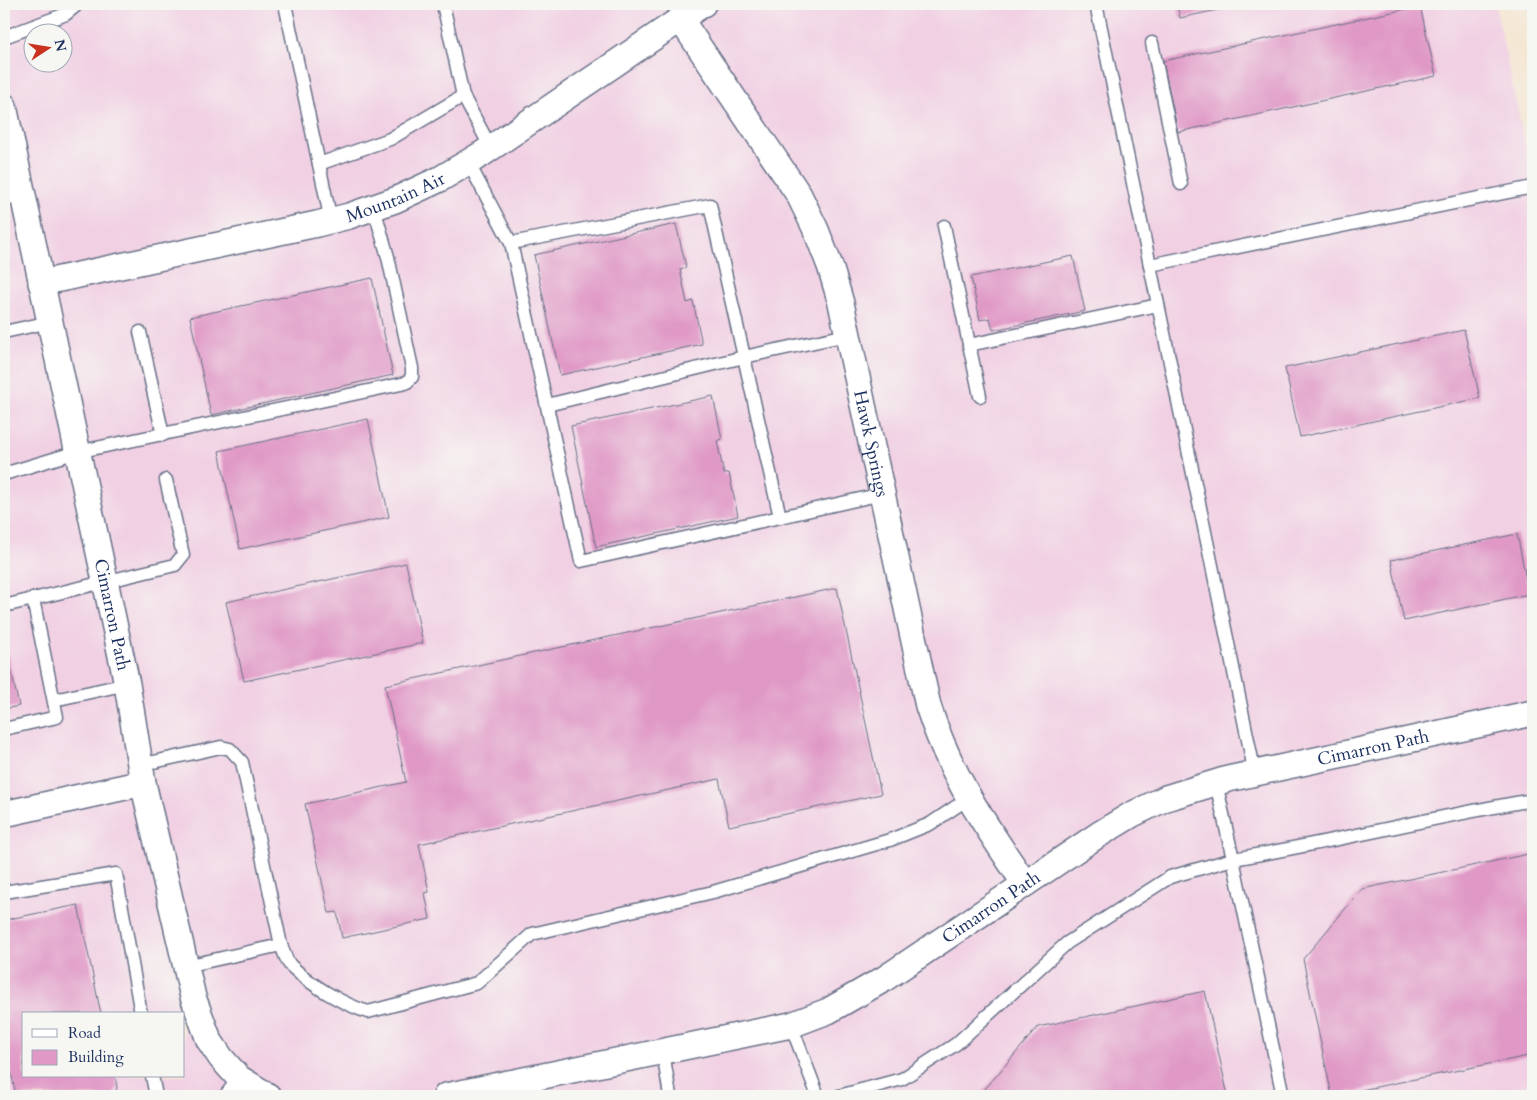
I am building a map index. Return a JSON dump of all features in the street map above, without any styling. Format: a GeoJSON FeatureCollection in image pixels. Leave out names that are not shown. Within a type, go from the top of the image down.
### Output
{"type":"FeatureCollection","features":[{"type":"Feature","properties":{"kind":"street","name":"Mountain Air"},"geometry":{"type":"LineString","coordinates":[[41,283],[331,221],[374,208],[440,179],[491,148],[704,4]]}},
{"type":"Feature","properties":{"kind":"street","name":"Hawk Springs"},"geometry":{"type":"LineString","coordinates":[[681,20],[799,196],[816,230],[830,266],[847,336],[928,706],[940,743],[968,798],[1025,884]]}},
{"type":"Feature","properties":{"kind":"street","name":"Cimarron Path"},"geometry":{"type":"LineString","coordinates":[[4,106],[13,198],[41,283],[50,322],[126,684],[141,774],[193,997],[209,1040],[232,1087],[268,1096]]}},
{"type":"Feature","properties":{"kind":"street","name":"Cimarron Path"},"geometry":{"type":"LineString","coordinates":[[446,1096],[791,1025],[828,1011],[884,979],[1131,814],[1166,798],[1216,783],[1533,713]]}},
{"type":"Feature","properties":{"kind":"street"},"geometry":{"type":"LineString","coordinates":[[4,814],[141,774]]}},
{"type":"Feature","properties":{"kind":"lane"},"geometry":{"type":"LineString","coordinates":[[4,37],[66,14],[78,4]]}},
{"type":"Feature","properties":{"kind":"lane"},"geometry":{"type":"LineString","coordinates":[[285,4],[331,221]]}},
{"type":"Feature","properties":{"kind":"lane"},"geometry":{"type":"LineString","coordinates":[[443,4],[463,96],[491,148]]}},
{"type":"Feature","properties":{"kind":"lane"},"geometry":{"type":"LineString","coordinates":[[1096,4],[1255,774]]}},
{"type":"Feature","properties":{"kind":"lane"},"geometry":{"type":"LineString","coordinates":[[1152,43],[1181,184]]}},
{"type":"Feature","properties":{"kind":"lane"},"geometry":{"type":"LineString","coordinates":[[319,164],[390,139],[463,96]]}},
{"type":"Feature","properties":{"kind":"lane"},"geometry":{"type":"LineString","coordinates":[[468,162],[511,244],[581,561],[882,494]]}},
{"type":"Feature","properties":{"kind":"lane"},"geometry":{"type":"LineString","coordinates":[[1150,265],[1533,187]]}},
{"type":"Feature","properties":{"kind":"lane"},"geometry":{"type":"LineString","coordinates":[[511,244],[710,205],[780,517]]}},
{"type":"Feature","properties":{"kind":"lane"},"geometry":{"type":"LineString","coordinates":[[4,474],[77,452],[406,383],[412,377],[412,368],[388,257],[374,208]]}},
{"type":"Feature","properties":{"kind":"lane"},"geometry":{"type":"LineString","coordinates":[[944,226],[980,396]]}},
{"type":"Feature","properties":{"kind":"lane"},"geometry":{"type":"LineString","coordinates":[[969,345],[1158,305]]}},
{"type":"Feature","properties":{"kind":"lane"},"geometry":{"type":"LineString","coordinates":[[4,332],[50,322]]}},
{"type":"Feature","properties":{"kind":"lane"},"geometry":{"type":"LineString","coordinates":[[140,332],[163,435]]}},
{"type":"Feature","properties":{"kind":"lane"},"geometry":{"type":"LineString","coordinates":[[547,405],[744,357],[847,336]]}},
{"type":"Feature","properties":{"kind":"lane"},"geometry":{"type":"LineString","coordinates":[[4,606],[175,565],[183,555],[166,480]]}},
{"type":"Feature","properties":{"kind":"lane"},"geometry":{"type":"LineString","coordinates":[[4,729],[57,717],[33,599]]}},
{"type":"Feature","properties":{"kind":"lane"},"geometry":{"type":"LineString","coordinates":[[54,700],[126,684]]}},
{"type":"Feature","properties":{"kind":"lane"},"geometry":{"type":"LineString","coordinates":[[141,774],[221,747],[230,749],[242,762],[281,946],[290,965],[322,989],[356,1008],[368,1012],[477,983],[532,934],[712,892],[890,840],[930,824],[968,798]]}},
{"type":"Feature","properties":{"kind":"lane"},"geometry":{"type":"LineString","coordinates":[[1216,783],[1283,1096]]}},
{"type":"Feature","properties":{"kind":"lane"},"geometry":{"type":"LineString","coordinates":[[839,1096],[902,1079],[956,1044],[1067,943],[1170,877],[1233,859],[1315,846],[1442,816],[1533,800]]}},
{"type":"Feature","properties":{"kind":"lane"},"geometry":{"type":"LineString","coordinates":[[4,892],[116,874],[141,1012]]}},
{"type":"Feature","properties":{"kind":"lane"},"geometry":{"type":"LineString","coordinates":[[186,966],[281,946]]}},
{"type":"Feature","properties":{"kind":"lane"},"geometry":{"type":"LineString","coordinates":[[791,1025],[818,1096]]}},
{"type":"Feature","properties":{"kind":"lane"},"geometry":{"type":"LineString","coordinates":[[663,1052],[670,1096]]}},
{"type":"Feature","properties":{"kind":"lane"},"geometry":{"type":"LineString","coordinates":[[152,1078],[156,1096]]}},
{"type":"Feature","properties":{"kind":"shaded area"},"geometry":{"type":"Polygon","coordinates":[[[4,4],[1495,4],[1533,182],[1533,1096],[4,1096],[4,4]]]}},
{"type":"Feature","properties":{"kind":"building"},"geometry":{"type":"Polygon","coordinates":[[[1177,4],[1241,4],[1241,5],[1180,18],[1177,4]]]}},
{"type":"Feature","properties":{"kind":"building"},"geometry":{"type":"Polygon","coordinates":[[[1420,6],[1436,76],[1178,132],[1163,61],[1420,6]]]}},
{"type":"Feature","properties":{"kind":"building"},"geometry":{"type":"Polygon","coordinates":[[[676,224],[686,267],[680,269],[687,303],[693,301],[702,344],[560,375],[534,255],[676,224]]]}},
{"type":"Feature","properties":{"kind":"building"},"geometry":{"type":"Polygon","coordinates":[[[1073,256],[1085,311],[993,330],[990,318],[980,320],[971,277],[1073,256]]]}},
{"type":"Feature","properties":{"kind":"building"},"geometry":{"type":"Polygon","coordinates":[[[372,278],[393,375],[211,415],[190,317],[372,278]]]}},
{"type":"Feature","properties":{"kind":"building"},"geometry":{"type":"Polygon","coordinates":[[[1464,330],[1480,398],[1300,437],[1285,368],[1464,330]]]}},
{"type":"Feature","properties":{"kind":"building"},"geometry":{"type":"Polygon","coordinates":[[[713,396],[722,439],[717,441],[724,474],[729,473],[738,516],[596,547],[571,426],[713,396]]]}},
{"type":"Feature","properties":{"kind":"building"},"geometry":{"type":"Polygon","coordinates":[[[368,419],[389,517],[240,549],[219,451],[368,419]]]}},
{"type":"Feature","properties":{"kind":"building"},"geometry":{"type":"Polygon","coordinates":[[[1517,534],[1529,594],[1404,621],[1391,560],[1517,534]]]}},
{"type":"Feature","properties":{"kind":"building"},"geometry":{"type":"Polygon","coordinates":[[[406,563],[423,643],[244,681],[226,602],[406,563]]]}},
{"type":"Feature","properties":{"kind":"building"},"geometry":{"type":"Polygon","coordinates":[[[837,588],[881,794],[729,826],[719,779],[419,844],[429,892],[425,893],[430,919],[342,938],[337,912],[329,913],[305,804],[406,782],[385,685],[837,588]]]}},
{"type":"Feature","properties":{"kind":"building"},"geometry":{"type":"Polygon","coordinates":[[[4,647],[6,647],[19,706],[4,709],[4,647]]]}},
{"type":"Feature","properties":{"kind":"building"},"geometry":{"type":"Polygon","coordinates":[[[1533,853],[1533,1055],[1332,1096],[1303,959],[1362,889],[1533,853]]]}},
{"type":"Feature","properties":{"kind":"building"},"geometry":{"type":"Polygon","coordinates":[[[78,905],[101,1012],[22,1012],[22,1078],[115,1078],[117,1088],[113,1096],[16,1096],[4,1038],[4,920],[78,905]]]}},
{"type":"Feature","properties":{"kind":"building"},"geometry":{"type":"Polygon","coordinates":[[[1205,991],[1228,1096],[979,1096],[1038,1027],[1205,991]]]}}]}
